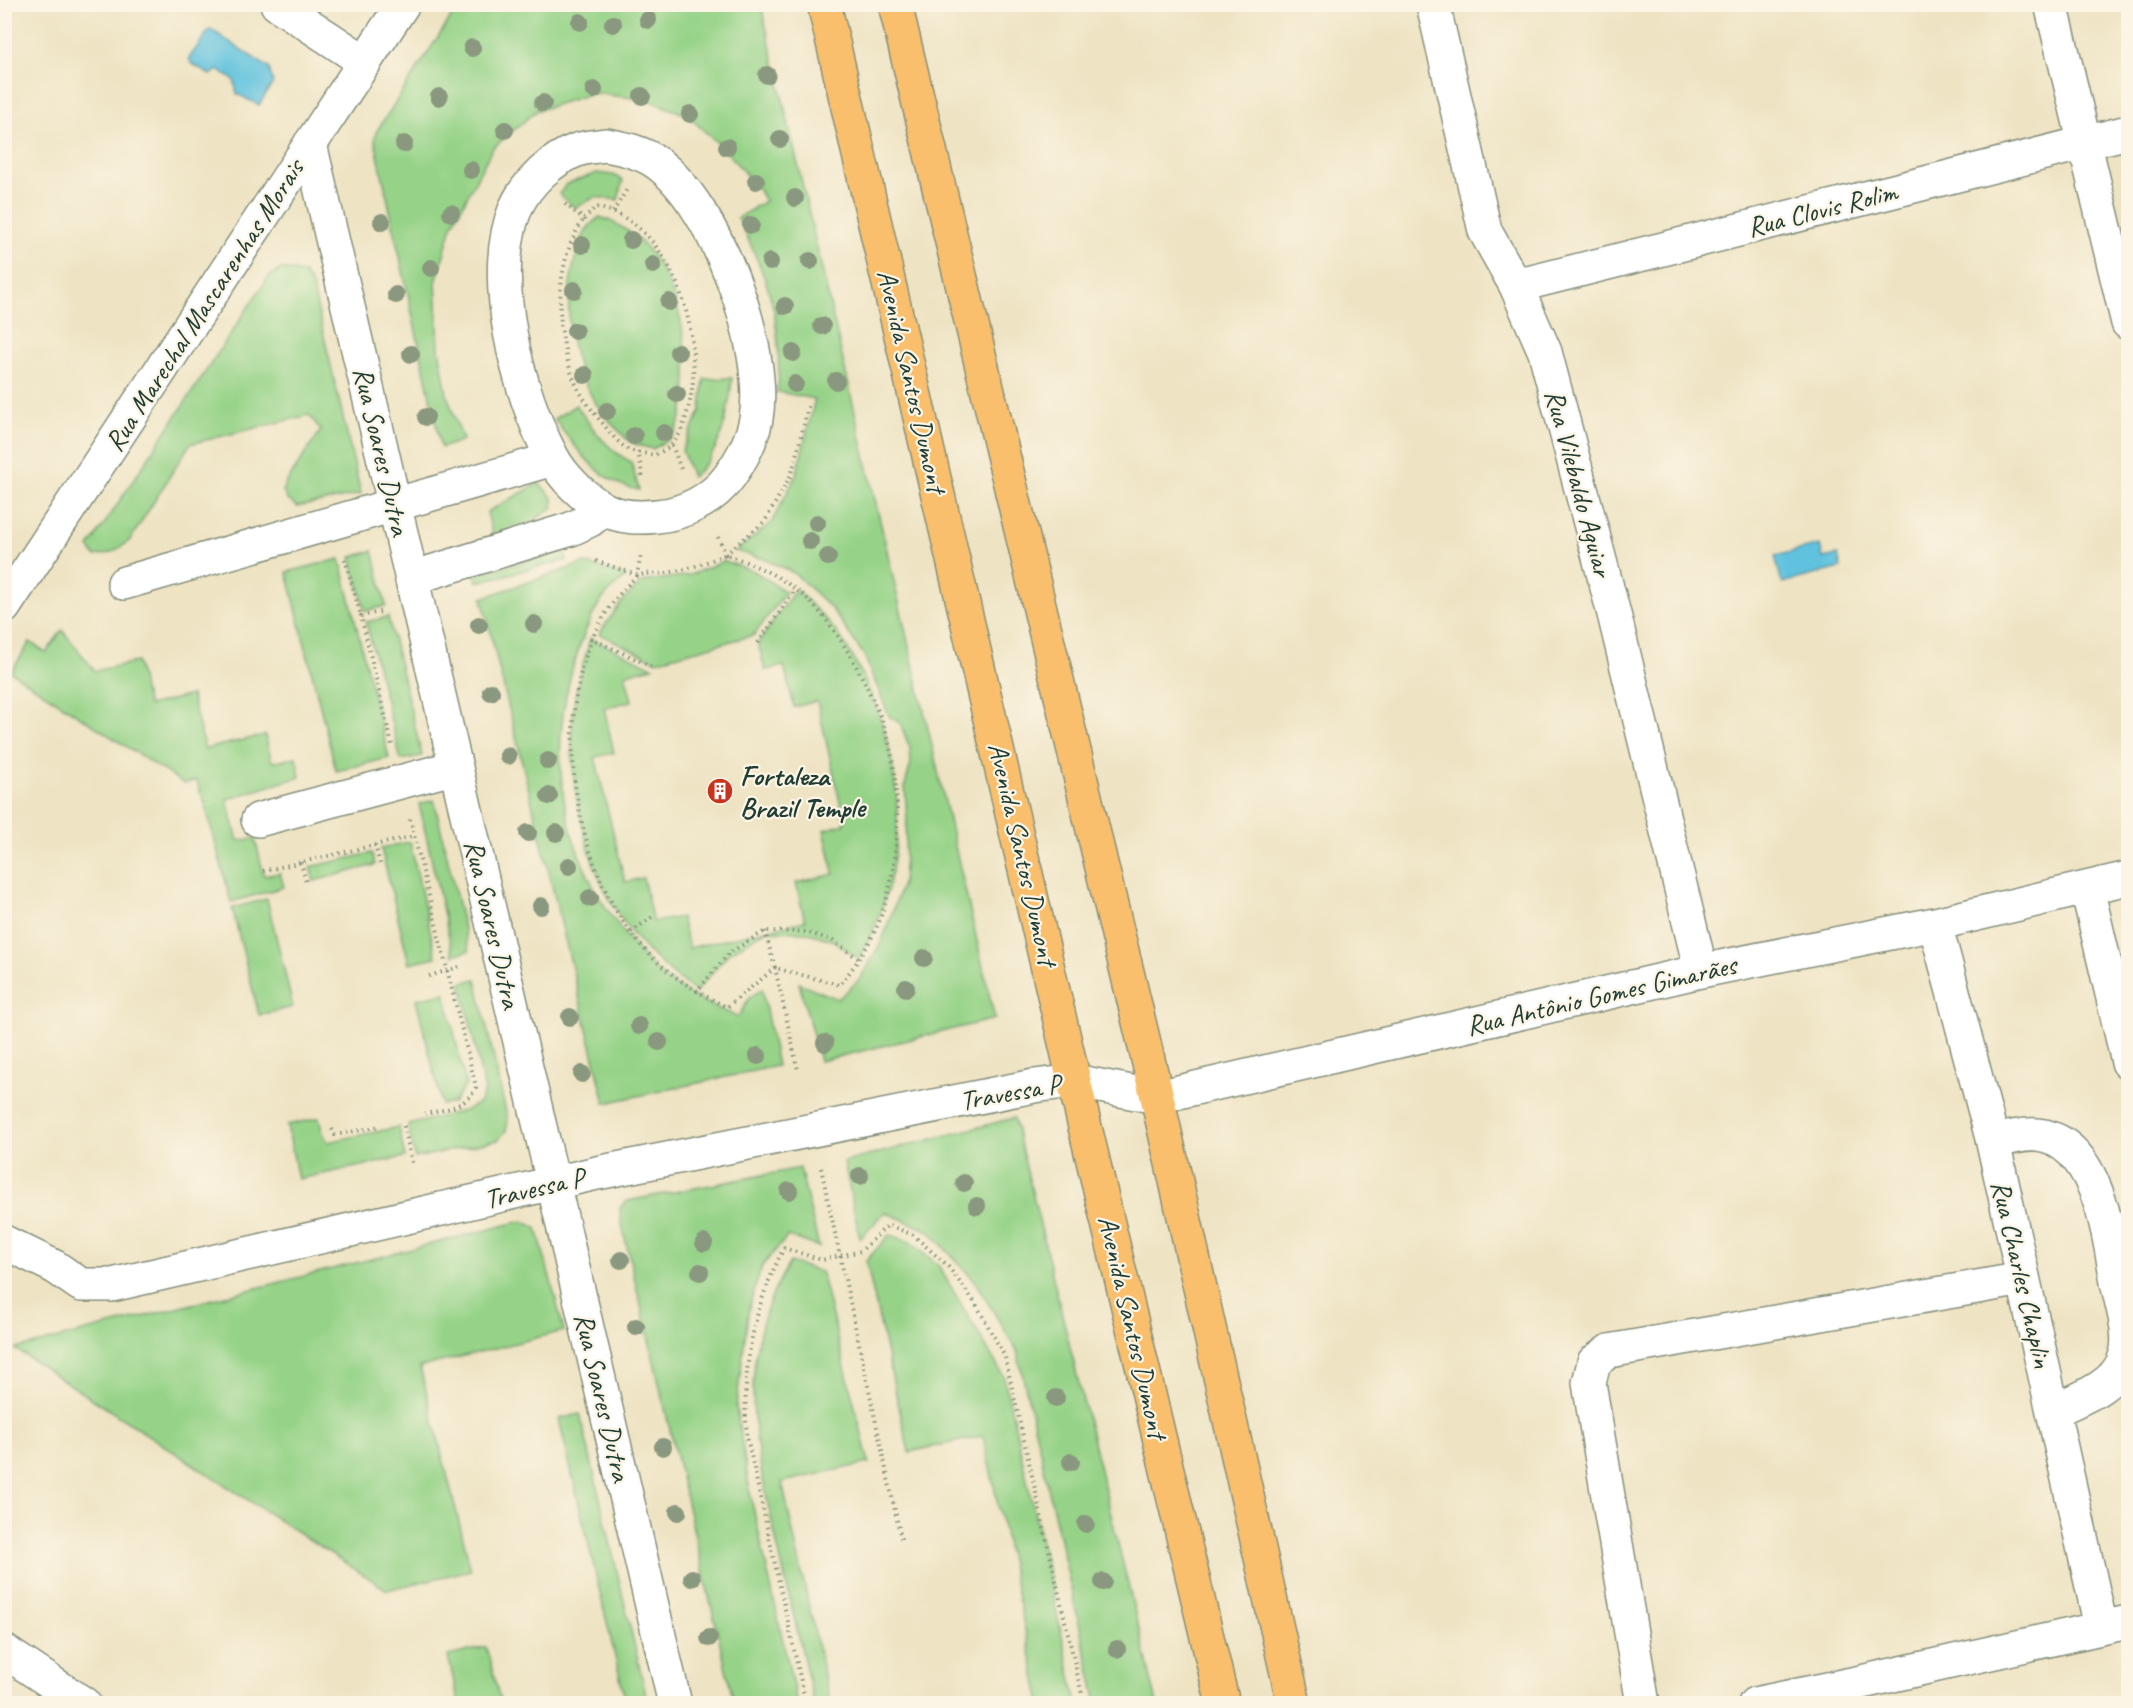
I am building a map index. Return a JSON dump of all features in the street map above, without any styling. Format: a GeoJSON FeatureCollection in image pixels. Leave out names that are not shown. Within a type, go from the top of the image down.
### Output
{"type":"FeatureCollection","features":[{"type":"Feature","properties":{"kind":"main road","name":"Avenida Santos Dumont"},"geometry":{"type":"LineString","coordinates":[[824,4],[1074,1081],[1223,1704]]}},
{"type":"Feature","properties":{"kind":"main road"},"geometry":{"type":"LineString","coordinates":[[896,4],[1157,1096],[1294,1704]]}},
{"type":"Feature","properties":{"kind":"street"},"geometry":{"type":"LineString","coordinates":[[277,4],[365,62]]}},
{"type":"Feature","properties":{"kind":"street","name":"Rua Marechal Mascarenhas Morais"},"geometry":{"type":"LineString","coordinates":[[4,607],[403,4]]}},
{"type":"Feature","properties":{"kind":"street","name":"Rua Vilebaldo Aguiar"},"geometry":{"type":"LineString","coordinates":[[1433,4],[1485,231],[1516,286],[1548,364],[1614,614],[1701,971]]}},
{"type":"Feature","properties":{"kind":"street"},"geometry":{"type":"LineString","coordinates":[[2051,4],[2128,323]]}},
{"type":"Feature","properties":{"kind":"street","name":"Rua Clovis Rolim"},"geometry":{"type":"LineString","coordinates":[[1516,286],[2128,132]]}},
{"type":"Feature","properties":{"kind":"street","name":"Rua Soares Dutra"},"geometry":{"type":"LineString","coordinates":[[310,144],[675,1704]]}},
{"type":"Feature","properties":{"kind":"street"},"geometry":{"type":"LineString","coordinates":[[606,145],[633,150],[656,162],[683,187],[717,243],[742,301],[756,372],[756,418],[746,452],[727,480],[704,500],[672,515],[633,518],[604,509],[573,484],[553,459],[528,398],[513,343],[505,280],[506,239],[517,206],[531,184],[550,165],[577,150],[606,145]]}},
{"type":"Feature","properties":{"kind":"street"},"geometry":{"type":"LineString","coordinates":[[124,582],[553,459]]}},
{"type":"Feature","properties":{"kind":"street"},"geometry":{"type":"LineString","coordinates":[[412,578],[571,529],[590,520],[604,509]]}},
{"type":"Feature","properties":{"kind":"street"},"geometry":{"type":"LineString","coordinates":[[258,820],[456,767]]}},
{"type":"Feature","properties":{"kind":"street","name":"Rua Antônio Gomes Gimarães"},"geometry":{"type":"LineString","coordinates":[[1074,1081],[1157,1096],[1701,971],[1935,924],[2128,878]]}},
{"type":"Feature","properties":{"kind":"street"},"geometry":{"type":"LineString","coordinates":[[2087,888],[2128,1062]]}},
{"type":"Feature","properties":{"kind":"street","name":"Rua Charles Chaplin"},"geometry":{"type":"LineString","coordinates":[[1935,924],[1993,1142],[2053,1411],[2115,1624]]}},
{"type":"Feature","properties":{"kind":"street","name":"Travessa P"},"geometry":{"type":"LineString","coordinates":[[4,1242],[55,1267],[81,1285],[112,1285],[554,1183],[1034,1086],[1074,1081]]}},
{"type":"Feature","properties":{"kind":"street"},"geometry":{"type":"LineString","coordinates":[[1993,1142],[2018,1136],[2040,1135],[2075,1153],[2089,1172],[2097,1193],[2113,1259],[2127,1340],[2126,1354],[2119,1368],[2107,1383],[2091,1394],[2053,1411]]}},
{"type":"Feature","properties":{"kind":"street"},"geometry":{"type":"LineString","coordinates":[[1643,1704],[1589,1383],[1593,1362],[1609,1351],[2023,1279]]}},
{"type":"Feature","properties":{"kind":"street"},"geometry":{"type":"LineString","coordinates":[[1755,1704],[1860,1693],[2115,1624]]}},
{"type":"Feature","properties":{"kind":"street"},"geometry":{"type":"LineString","coordinates":[[4,1651],[84,1704]]}},
{"type":"Feature","properties":{"kind":"path"},"geometry":{"type":"LineString","coordinates":[[614,212],[630,183]]}},
{"type":"Feature","properties":{"kind":"path"},"geometry":{"type":"LineString","coordinates":[[558,198],[584,219]]}},
{"type":"Feature","properties":{"kind":"path"},"geometry":{"type":"LineString","coordinates":[[596,207],[614,212],[638,226],[659,251],[676,281],[685,307],[693,350],[694,390],[684,424],[672,445],[654,455],[628,448],[589,407],[574,380],[564,339],[561,302],[565,258],[574,233],[584,219],[596,207]]}},
{"type":"Feature","properties":{"kind":"path"},"geometry":{"type":"LineString","coordinates":[[775,968],[727,1007],[696,992],[660,966],[631,932],[597,873],[579,814],[572,748],[576,692],[590,638],[613,600],[637,575],[692,569],[726,554],[765,521],[792,473],[809,403]]}},
{"type":"Feature","properties":{"kind":"path"},"geometry":{"type":"LineString","coordinates":[[672,445],[682,471]]}},
{"type":"Feature","properties":{"kind":"path"},"geometry":{"type":"LineString","coordinates":[[638,451],[645,490]]}},
{"type":"Feature","properties":{"kind":"path"},"geometry":{"type":"LineString","coordinates":[[726,554],[760,567],[796,589],[844,642],[868,690],[890,746],[898,830],[891,878],[875,931],[859,959],[840,985],[775,968]]}},
{"type":"Feature","properties":{"kind":"path"},"geometry":{"type":"LineString","coordinates":[[345,558],[476,1087],[471,1097],[460,1106],[425,1114]]}},
{"type":"Feature","properties":{"kind":"path"},"geometry":{"type":"LineString","coordinates":[[758,643],[796,589]]}},
{"type":"Feature","properties":{"kind":"path"},"geometry":{"type":"LineString","coordinates":[[361,616],[382,611]]}},
{"type":"Feature","properties":{"kind":"path"},"geometry":{"type":"LineString","coordinates":[[590,638],[653,667]]}},
{"type":"Feature","properties":{"kind":"path"},"geometry":{"type":"LineString","coordinates":[[263,871],[414,836]]}},
{"type":"Feature","properties":{"kind":"path"},"geometry":{"type":"LineString","coordinates":[[375,845],[380,864]]}},
{"type":"Feature","properties":{"kind":"path"},"geometry":{"type":"LineString","coordinates":[[301,862],[306,882]]}},
{"type":"Feature","properties":{"kind":"path"},"geometry":{"type":"LineString","coordinates":[[631,932],[652,916]]}},
{"type":"Feature","properties":{"kind":"path"},"geometry":{"type":"LineString","coordinates":[[696,992],[729,953],[765,931],[805,932],[823,937],[832,940],[859,959]]}},
{"type":"Feature","properties":{"kind":"path"},"geometry":{"type":"LineString","coordinates":[[765,931],[798,1070]]}},
{"type":"Feature","properties":{"kind":"path"},"geometry":{"type":"LineString","coordinates":[[429,976],[470,964]]}},
{"type":"Feature","properties":{"kind":"path"},"geometry":{"type":"LineString","coordinates":[[332,1129],[335,1135],[381,1126]]}},
{"type":"Feature","properties":{"kind":"path"},"geometry":{"type":"LineString","coordinates":[[404,1126],[413,1167]]}},
{"type":"Feature","properties":{"kind":"path"},"geometry":{"type":"LineString","coordinates":[[819,1158],[902,1543]]}},
{"type":"Feature","properties":{"kind":"path"},"geometry":{"type":"LineString","coordinates":[[806,1704],[747,1437],[744,1397],[754,1322],[769,1277],[784,1248],[822,1260],[861,1251],[888,1225],[913,1235],[946,1265],[976,1304],[1005,1357],[1084,1704]]}},
{"type":"Feature","properties":{"kind":"green space"},"geometry":{"type":"Polygon","coordinates":[[[459,5],[761,5],[995,1019],[820,1061],[799,983],[838,999],[860,979],[882,941],[903,881],[907,820],[905,785],[911,763],[910,748],[900,723],[889,716],[864,655],[831,608],[794,573],[764,559],[736,551],[771,523],[796,476],[815,399],[778,392],[778,342],[772,302],[759,263],[738,218],[765,201],[757,187],[725,150],[687,115],[647,100],[593,93],[536,111],[492,149],[452,226],[436,282],[439,349],[447,395],[463,440],[441,448],[375,141],[376,132],[459,5]]]}},
{"type":"Feature","properties":{"kind":"green space"},"geometry":{"type":"Polygon","coordinates":[[[597,173],[613,175],[623,180],[618,200],[595,197],[575,208],[559,194],[567,184],[597,173]]]}},
{"type":"Feature","properties":{"kind":"green space"},"geometry":{"type":"Polygon","coordinates":[[[600,217],[622,228],[641,242],[656,260],[667,280],[682,326],[686,374],[682,414],[672,436],[653,449],[629,441],[603,414],[591,395],[575,355],[569,311],[573,268],[585,233],[600,217]]]}},
{"type":"Feature","properties":{"kind":"green space"},"geometry":{"type":"Polygon","coordinates":[[[281,269],[304,273],[312,285],[361,494],[297,507],[287,499],[283,491],[286,483],[321,430],[309,415],[190,444],[130,540],[114,551],[95,556],[89,547],[269,276],[281,269]]]}},
{"type":"Feature","properties":{"kind":"green space"},"geometry":{"type":"Polygon","coordinates":[[[732,378],[726,419],[717,445],[702,468],[692,477],[682,450],[701,410],[704,379],[732,378]]]}},
{"type":"Feature","properties":{"kind":"green space"},"geometry":{"type":"Polygon","coordinates":[[[576,405],[607,444],[631,462],[639,490],[625,486],[601,473],[580,453],[554,419],[576,405]]]}},
{"type":"Feature","properties":{"kind":"green space"},"geometry":{"type":"Polygon","coordinates":[[[539,483],[553,498],[553,507],[518,532],[493,536],[487,512],[539,483]]]}},
{"type":"Feature","properties":{"kind":"green space"},"geometry":{"type":"Polygon","coordinates":[[[373,551],[386,606],[365,611],[351,557],[373,551]]]}},
{"type":"Feature","properties":{"kind":"green space"},"geometry":{"type":"Polygon","coordinates":[[[565,552],[567,560],[477,582],[475,574],[565,552]]]}},
{"type":"Feature","properties":{"kind":"green space"},"geometry":{"type":"Polygon","coordinates":[[[340,559],[389,758],[336,771],[287,572],[340,559]]]}},
{"type":"Feature","properties":{"kind":"green space"},"geometry":{"type":"Polygon","coordinates":[[[724,561],[754,571],[786,592],[754,635],[656,661],[599,634],[620,604],[642,582],[690,575],[724,561]]]}},
{"type":"Feature","properties":{"kind":"green space"},"geometry":{"type":"Polygon","coordinates":[[[584,563],[626,576],[600,602],[591,619],[574,664],[563,711],[560,747],[562,783],[568,818],[578,852],[593,885],[612,916],[646,960],[668,980],[697,998],[738,1017],[749,998],[762,989],[777,1066],[605,1103],[482,598],[584,563]]]}},
{"type":"Feature","properties":{"kind":"green space"},"geometry":{"type":"Polygon","coordinates":[[[796,589],[828,622],[845,644],[865,682],[881,721],[892,760],[897,800],[896,840],[890,880],[878,920],[859,959],[832,940],[805,932],[765,931],[729,953],[696,992],[659,962],[634,936],[611,902],[598,875],[580,814],[575,782],[572,751],[576,691],[590,638],[653,667],[625,674],[632,701],[604,708],[614,753],[595,757],[625,882],[643,878],[653,922],[681,917],[689,948],[805,921],[796,883],[834,874],[824,830],[845,824],[817,701],[794,707],[784,666],[765,670],[758,643],[796,589]]]}},
{"type":"Feature","properties":{"kind":"green space"},"geometry":{"type":"Polygon","coordinates":[[[388,617],[422,756],[401,760],[366,622],[388,617]]]}},
{"type":"Feature","properties":{"kind":"green space"},"geometry":{"type":"Polygon","coordinates":[[[62,630],[95,671],[137,662],[148,706],[191,695],[205,749],[265,735],[272,762],[296,757],[300,777],[227,799],[238,841],[255,838],[264,876],[280,873],[284,887],[231,902],[205,804],[196,780],[184,784],[11,672],[30,642],[46,653],[62,630]]]}},
{"type":"Feature","properties":{"kind":"green space"},"geometry":{"type":"Polygon","coordinates":[[[434,800],[469,951],[453,955],[419,804],[434,800]]]}},
{"type":"Feature","properties":{"kind":"green space"},"geometry":{"type":"Polygon","coordinates":[[[410,842],[436,957],[409,963],[381,848],[410,842]]]}},
{"type":"Feature","properties":{"kind":"green space"},"geometry":{"type":"Polygon","coordinates":[[[372,853],[375,865],[314,881],[310,867],[372,853]]]}},
{"type":"Feature","properties":{"kind":"green space"},"geometry":{"type":"Polygon","coordinates":[[[267,899],[293,1007],[259,1015],[232,908],[267,899]]]}},
{"type":"Feature","properties":{"kind":"green space"},"geometry":{"type":"Polygon","coordinates":[[[476,979],[508,1121],[506,1131],[498,1140],[415,1158],[408,1125],[466,1110],[479,1103],[485,1091],[461,983],[476,979]]]}},
{"type":"Feature","properties":{"kind":"green space"},"geometry":{"type":"Polygon","coordinates":[[[445,993],[466,1085],[453,1103],[442,1105],[416,999],[445,993]]]}},
{"type":"Feature","properties":{"kind":"green space"},"geometry":{"type":"Polygon","coordinates":[[[319,1118],[328,1142],[399,1127],[405,1157],[298,1179],[287,1125],[319,1118]]]}},
{"type":"Feature","properties":{"kind":"green space"},"geometry":{"type":"Polygon","coordinates":[[[1014,1118],[1157,1703],[1097,1703],[1017,1350],[974,1280],[929,1231],[885,1212],[860,1239],[844,1162],[1014,1118]]]}},
{"type":"Feature","properties":{"kind":"green space"},"geometry":{"type":"Polygon","coordinates":[[[800,1168],[819,1247],[788,1236],[762,1266],[749,1307],[736,1407],[751,1498],[797,1703],[734,1703],[621,1221],[620,1208],[627,1201],[800,1168]]]}},
{"type":"Feature","properties":{"kind":"green space"},"geometry":{"type":"Polygon","coordinates":[[[522,1221],[537,1228],[564,1331],[420,1367],[471,1570],[387,1590],[15,1349],[522,1221]]]}},
{"type":"Feature","properties":{"kind":"green space"},"geometry":{"type":"Polygon","coordinates":[[[889,1235],[910,1242],[938,1265],[1004,1377],[1077,1703],[1041,1703],[983,1436],[909,1452],[866,1261],[889,1235]]]}},
{"type":"Feature","properties":{"kind":"green space"},"geometry":{"type":"Polygon","coordinates":[[[790,1262],[821,1272],[869,1463],[782,1482],[830,1703],[814,1703],[769,1511],[756,1438],[753,1402],[754,1367],[760,1332],[772,1297],[790,1262]]]}},
{"type":"Feature","properties":{"kind":"green space"},"geometry":{"type":"Polygon","coordinates":[[[580,1414],[648,1703],[626,1703],[559,1419],[580,1414]]]}},
{"type":"Feature","properties":{"kind":"green space"},"geometry":{"type":"Polygon","coordinates":[[[486,1647],[501,1703],[459,1703],[448,1656],[486,1647]]]}},
{"type":"Feature","properties":{"kind":"water"},"geometry":{"type":"Polygon","coordinates":[[[210,29],[269,68],[273,83],[259,105],[237,94],[234,80],[218,70],[210,75],[191,63],[189,58],[210,29]]]}},
{"type":"Feature","properties":{"kind":"water"},"geometry":{"type":"Polygon","coordinates":[[[1820,545],[1823,558],[1838,555],[1841,568],[1782,583],[1775,556],[1820,545]]]}},
{"type":"Feature","properties":{"kind":"place","name":"Fortaleza Brazil Temple"},"geometry":{"type":"Point","coordinates":[720,791]}}]}
